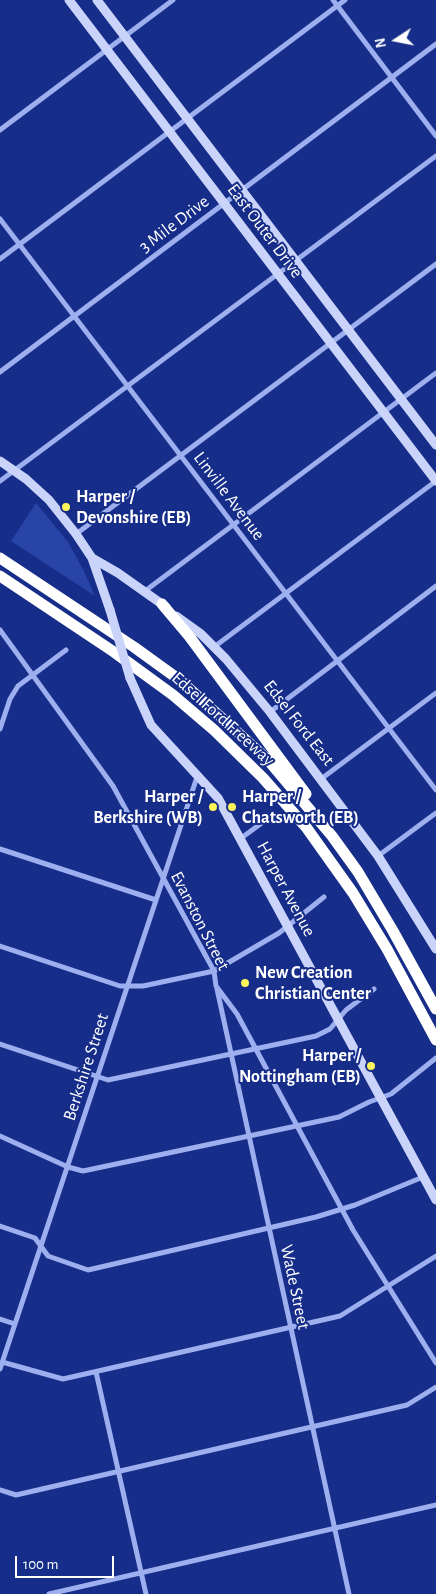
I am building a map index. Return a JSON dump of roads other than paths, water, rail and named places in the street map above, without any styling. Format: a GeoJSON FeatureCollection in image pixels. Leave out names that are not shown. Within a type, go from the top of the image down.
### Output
{"type":"FeatureCollection","features":[{"type":"Feature","properties":{"kind":"highway","name":"Edsel Ford Freeway"},"geometry":{"type":"LineString","coordinates":[[0,558],[134,647],[181,681],[268,760],[332,836],[358,872],[394,930],[436,1009]]}},
{"type":"Feature","properties":{"kind":"highway","name":"Edsel Ford Freeway"},"geometry":{"type":"LineString","coordinates":[[0,576],[114,652],[173,695],[214,730],[263,778],[306,827],[353,893],[387,949],[436,1040]]}},
{"type":"Feature","properties":{"kind":"highway"},"geometry":{"type":"LineString","coordinates":[[162,604],[312,802],[332,836]]}},
{"type":"Feature","properties":{"kind":"street","name":"East Outer Drive"},"geometry":{"type":"LineString","coordinates":[[69,0],[436,481]]}},
{"type":"Feature","properties":{"kind":"street","name":"East Outer Drive"},"geometry":{"type":"LineString","coordinates":[[97,0],[436,445]]}},
{"type":"Feature","properties":{"kind":"street"},"geometry":{"type":"LineString","coordinates":[[0,130],[173,0]]}},
{"type":"Feature","properties":{"kind":"street"},"geometry":{"type":"LineString","coordinates":[[332,0],[436,136]]}},
{"type":"Feature","properties":{"kind":"street"},"geometry":{"type":"LineString","coordinates":[[0,259],[344,0]]}},
{"type":"Feature","properties":{"kind":"street","name":"3 Mile Drive"},"geometry":{"type":"LineString","coordinates":[[0,372],[436,44]]}},
{"type":"Feature","properties":{"kind":"street"},"geometry":{"type":"LineString","coordinates":[[0,481],[436,156]]}},
{"type":"Feature","properties":{"kind":"street","name":"Linville Avenue"},"geometry":{"type":"LineString","coordinates":[[0,219],[436,790]]}},
{"type":"Feature","properties":{"kind":"street"},"geometry":{"type":"LineString","coordinates":[[76,534],[436,264]]}},
{"type":"Feature","properties":{"kind":"street"},"geometry":{"type":"LineString","coordinates":[[145,591],[436,372]]}},
{"type":"Feature","properties":{"kind":"street","name":"Harper Avenue"},"geometry":{"type":"LineString","coordinates":[[0,461],[14,470],[48,500],[76,534],[92,558],[130,678],[151,725],[218,798],[436,1200]]}},
{"type":"Feature","properties":{"kind":"street"},"geometry":{"type":"LineString","coordinates":[[214,647],[436,481]]}},
{"type":"Feature","properties":{"kind":"street","name":"Edsel Ford East"},"geometry":{"type":"LineString","coordinates":[[92,558],[145,591],[162,604],[214,647],[244,679],[322,779],[378,856],[435,945]]}},
{"type":"Feature","properties":{"kind":"street"},"geometry":{"type":"LineString","coordinates":[[270,712],[436,586]]}},
{"type":"Feature","properties":{"kind":"street","name":"Evanston Street"},"geometry":{"type":"LineString","coordinates":[[0,630],[103,771],[214,971],[216,986],[236,1014],[342,1209],[436,1363]]}},
{"type":"Feature","properties":{"kind":"street"},"geometry":{"type":"LineString","coordinates":[[0,729],[15,691],[32,674],[66,650]]}},
{"type":"Feature","properties":{"kind":"street"},"geometry":{"type":"LineString","coordinates":[[322,779],[436,693]]}},
{"type":"Feature","properties":{"kind":"street","name":"Berkshire Street"},"geometry":{"type":"LineString","coordinates":[[0,1369],[198,774]]}},
{"type":"Feature","properties":{"kind":"street"},"geometry":{"type":"LineString","coordinates":[[378,856],[436,813]]}},
{"type":"Feature","properties":{"kind":"street"},"geometry":{"type":"LineString","coordinates":[[240,839],[264,822]]}},
{"type":"Feature","properties":{"kind":"street"},"geometry":{"type":"LineString","coordinates":[[0,849],[156,900]]}},
{"type":"Feature","properties":{"kind":"street"},"geometry":{"type":"LineString","coordinates":[[0,946],[128,986],[143,986],[214,971],[279,933],[324,897]]}},
{"type":"Feature","properties":{"kind":"street","name":"Wade Street"},"geometry":{"type":"LineString","coordinates":[[216,986],[334,1529],[350,1594]]}},
{"type":"Feature","properties":{"kind":"street"},"geometry":{"type":"LineString","coordinates":[[0,1044],[108,1080],[316,1036],[330,1029],[346,1010],[374,989]]}},
{"type":"Feature","properties":{"kind":"street"},"geometry":{"type":"LineString","coordinates":[[0,1136],[68,1167],[83,1171],[339,1117],[369,1102],[391,1094],[436,1058]]}},
{"type":"Feature","properties":{"kind":"street"},"geometry":{"type":"LineString","coordinates":[[0,1226],[35,1238],[48,1256],[88,1270],[342,1209],[423,1177]]}},
{"type":"Feature","properties":{"kind":"street"},"geometry":{"type":"LineString","coordinates":[[2,1362],[58,1379],[340,1316],[436,1256]]}},
{"type":"Feature","properties":{"kind":"street"},"geometry":{"type":"LineString","coordinates":[[0,1319],[15,1324]]}},
{"type":"Feature","properties":{"kind":"street"},"geometry":{"type":"LineString","coordinates":[[96,1372],[146,1594]]}},
{"type":"Feature","properties":{"kind":"street"},"geometry":{"type":"LineString","coordinates":[[0,1490],[16,1495],[407,1405],[436,1386]]}},
{"type":"Feature","properties":{"kind":"street"},"geometry":{"type":"LineString","coordinates":[[49,1594],[436,1506]]}},
{"type":"Feature","properties":{"kind":"place","name":"Harper / Devonshire (EB)"},"geometry":{"type":"Point","coordinates":[66,507]}},
{"type":"Feature","properties":{"kind":"place","name":"Harper / Berkshire (WB)"},"geometry":{"type":"Point","coordinates":[213,807]}},
{"type":"Feature","properties":{"kind":"place","name":"Harper / Chatsworth (EB)"},"geometry":{"type":"Point","coordinates":[232,807]}},
{"type":"Feature","properties":{"kind":"place","name":"New Creation Christian Center"},"geometry":{"type":"Point","coordinates":[245,983]}},
{"type":"Feature","properties":{"kind":"place","name":"Harper / Nottingham (EB)"},"geometry":{"type":"Point","coordinates":[371,1066]}}]}
